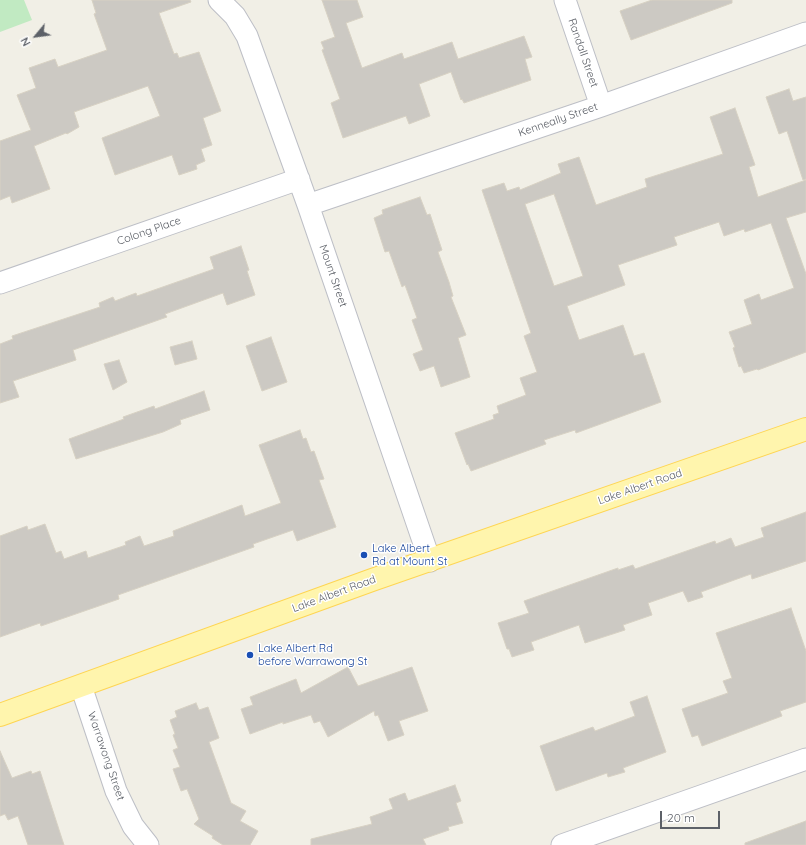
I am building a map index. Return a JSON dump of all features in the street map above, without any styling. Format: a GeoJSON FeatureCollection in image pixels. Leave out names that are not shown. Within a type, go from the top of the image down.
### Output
{"type":"FeatureCollection","features":[{"type":"Feature","properties":{"kind":"main road","name":"Lake Albert Road"},"geometry":{"type":"LineString","coordinates":[[0,715],[430,561],[806,429]]}},
{"type":"Feature","properties":{"kind":"street","name":"Mount Street"},"geometry":{"type":"LineString","coordinates":[[219,0],[235,16],[247,36],[299,179],[430,561]]}},
{"type":"Feature","properties":{"kind":"street","name":"Randall Street"},"geometry":{"type":"LineString","coordinates":[[565,0],[600,106]]}},
{"type":"Feature","properties":{"kind":"street","name":"Kenneally Street"},"geometry":{"type":"LineString","coordinates":[[308,205],[600,106],[806,33]]}},
{"type":"Feature","properties":{"kind":"street","name":"Colong Place"},"geometry":{"type":"LineString","coordinates":[[0,283],[299,179]]}},
{"type":"Feature","properties":{"kind":"street","name":"Warrawong Street"},"geometry":{"type":"LineString","coordinates":[[81,686],[116,791],[133,826],[148,845]]}},
{"type":"Feature","properties":{"kind":"street"},"geometry":{"type":"LineString","coordinates":[[562,845],[806,760]]}},
{"type":"Feature","properties":{"kind":"green space"},"geometry":{"type":"Polygon","coordinates":[[[0,0],[24,0],[32,20],[0,32],[0,0]]]}},
{"type":"Feature","properties":{"kind":"building"},"geometry":{"type":"Polygon","coordinates":[[[92,0],[190,0],[191,2],[159,13],[174,54],[177,53],[179,58],[199,52],[221,111],[203,118],[212,145],[201,149],[205,161],[196,165],[197,169],[179,175],[172,155],[115,175],[102,138],[160,116],[148,86],[74,112],[79,127],[67,134],[66,133],[34,146],[50,189],[12,203],[10,196],[0,200],[0,141],[31,130],[17,95],[36,88],[29,68],[55,59],[58,67],[107,50],[94,14],[96,13],[92,0]]]}},
{"type":"Feature","properties":{"kind":"building"},"geometry":{"type":"Polygon","coordinates":[[[322,0],[357,0],[363,17],[346,23],[362,68],[402,53],[404,59],[452,42],[458,59],[524,36],[532,57],[525,59],[531,80],[464,103],[462,99],[461,100],[451,72],[419,84],[430,116],[409,124],[406,116],[343,138],[331,103],[340,99],[322,50],[324,49],[321,42],[335,37],[322,0]]]}},
{"type":"Feature","properties":{"kind":"building"},"geometry":{"type":"Polygon","coordinates":[[[652,0],[732,0],[732,3],[631,40],[620,11],[652,0]]]}},
{"type":"Feature","properties":{"kind":"building"},"geometry":{"type":"Polygon","coordinates":[[[789,89],[793,101],[806,97],[806,179],[803,180],[787,131],[779,134],[766,97],[789,89]]]}},
{"type":"Feature","properties":{"kind":"building"},"geometry":{"type":"Polygon","coordinates":[[[735,108],[755,165],[749,167],[758,197],[806,180],[806,212],[786,218],[806,274],[806,352],[758,370],[744,373],[741,366],[739,367],[733,348],[735,347],[729,332],[752,324],[744,300],[759,294],[761,300],[794,288],[771,223],[745,232],[744,229],[724,236],[719,222],[674,237],[677,245],[618,265],[625,285],[567,306],[579,340],[623,325],[634,356],[644,353],[661,402],[576,433],[575,430],[544,440],[546,444],[471,471],[468,464],[467,465],[455,433],[494,419],[493,415],[499,413],[497,406],[526,395],[520,378],[537,372],[524,336],[531,333],[482,190],[504,183],[507,191],[519,187],[520,190],[561,173],[558,164],[579,157],[596,205],[647,187],[645,179],[723,154],[710,117],[735,108]],[[554,194],[525,204],[554,286],[583,276],[554,194]]]}},
{"type":"Feature","properties":{"kind":"building"},"geometry":{"type":"Polygon","coordinates":[[[420,197],[427,215],[430,214],[442,250],[438,252],[449,282],[453,296],[451,297],[466,335],[458,338],[470,377],[441,387],[434,366],[420,371],[413,354],[423,350],[412,320],[417,318],[405,285],[402,287],[389,251],[385,252],[374,218],[383,214],[382,210],[420,197]]]}},
{"type":"Feature","properties":{"kind":"building"},"geometry":{"type":"Polygon","coordinates":[[[241,246],[255,295],[227,305],[223,293],[165,314],[167,317],[73,350],[76,360],[13,381],[19,397],[0,403],[0,344],[13,339],[12,336],[100,307],[99,303],[113,297],[115,301],[136,293],[137,296],[214,269],[210,257],[241,246]]]}},
{"type":"Feature","properties":{"kind":"building"},"geometry":{"type":"Polygon","coordinates":[[[271,337],[287,382],[262,391],[246,346],[271,337]]]}},
{"type":"Feature","properties":{"kind":"building"},"geometry":{"type":"Polygon","coordinates":[[[192,341],[197,359],[175,365],[170,347],[192,341]]]}},
{"type":"Feature","properties":{"kind":"building"},"geometry":{"type":"Polygon","coordinates":[[[119,360],[127,382],[113,390],[104,364],[119,360]]]}},
{"type":"Feature","properties":{"kind":"building"},"geometry":{"type":"Polygon","coordinates":[[[204,391],[210,410],[180,420],[181,424],[163,432],[76,459],[69,439],[124,419],[123,417],[154,406],[155,409],[204,391]]]}},
{"type":"Feature","properties":{"kind":"building"},"geometry":{"type":"Polygon","coordinates":[[[300,430],[303,439],[306,438],[311,452],[314,451],[324,479],[319,480],[336,527],[297,541],[293,530],[253,544],[254,547],[118,595],[119,599],[41,626],[40,623],[0,637],[0,536],[27,526],[28,530],[45,524],[56,553],[61,551],[64,559],[86,551],[88,558],[126,545],[125,542],[140,536],[144,546],[174,536],[173,531],[242,505],[245,516],[281,503],[259,445],[300,430]]]}},
{"type":"Feature","properties":{"kind":"building"},"geometry":{"type":"Polygon","coordinates":[[[806,512],[806,561],[752,579],[751,574],[701,592],[703,597],[688,602],[683,591],[648,603],[652,615],[623,625],[625,630],[585,643],[579,625],[531,642],[534,650],[512,657],[509,649],[507,649],[498,623],[529,613],[524,601],[618,568],[618,570],[633,565],[635,569],[715,541],[716,544],[731,538],[735,547],[764,537],[761,528],[806,512]]]}},
{"type":"Feature","properties":{"kind":"building"},"geometry":{"type":"Polygon","coordinates":[[[791,608],[806,651],[806,702],[780,711],[782,716],[702,746],[698,735],[692,737],[682,709],[728,693],[723,681],[732,678],[716,633],[791,608]]]}},
{"type":"Feature","properties":{"kind":"building"},"geometry":{"type":"Polygon","coordinates":[[[348,667],[358,686],[412,667],[428,711],[399,721],[404,735],[388,741],[378,715],[375,716],[374,711],[328,737],[320,721],[314,723],[311,715],[283,724],[283,722],[250,734],[241,709],[253,705],[250,697],[296,679],[301,693],[348,667]]]}},
{"type":"Feature","properties":{"kind":"building"},"geometry":{"type":"Polygon","coordinates":[[[647,696],[666,752],[623,768],[625,772],[608,777],[607,773],[556,791],[540,746],[593,727],[595,731],[635,716],[630,702],[647,696]]]}},
{"type":"Feature","properties":{"kind":"building"},"geometry":{"type":"Polygon","coordinates":[[[196,703],[199,710],[208,707],[219,738],[209,742],[231,803],[246,811],[240,821],[258,831],[250,845],[223,845],[212,838],[213,836],[194,824],[199,819],[187,789],[181,791],[173,769],[180,767],[173,750],[178,748],[173,735],[175,734],[170,720],[177,717],[175,711],[196,703]]]}},
{"type":"Feature","properties":{"kind":"building"},"geometry":{"type":"Polygon","coordinates":[[[0,751],[12,778],[31,771],[32,774],[40,771],[64,845],[28,845],[18,816],[8,820],[5,814],[0,816],[0,751]]]}},
{"type":"Feature","properties":{"kind":"building"},"geometry":{"type":"Polygon","coordinates":[[[455,785],[461,801],[456,803],[463,823],[448,827],[449,830],[423,839],[426,845],[311,845],[311,839],[372,824],[370,817],[393,809],[389,799],[405,793],[408,801],[455,785]]]}},
{"type":"Feature","properties":{"kind":"building"},"geometry":{"type":"Polygon","coordinates":[[[806,821],[806,845],[745,845],[745,843],[806,821]]]}},
{"type":"Feature","properties":{"kind":"place","name":"Lake Albert Rd at Mount St"},"geometry":{"type":"Point","coordinates":[364,555]}},
{"type":"Feature","properties":{"kind":"place","name":"Lake Albert Rd before Warrawong St"},"geometry":{"type":"Point","coordinates":[250,655]}}]}
